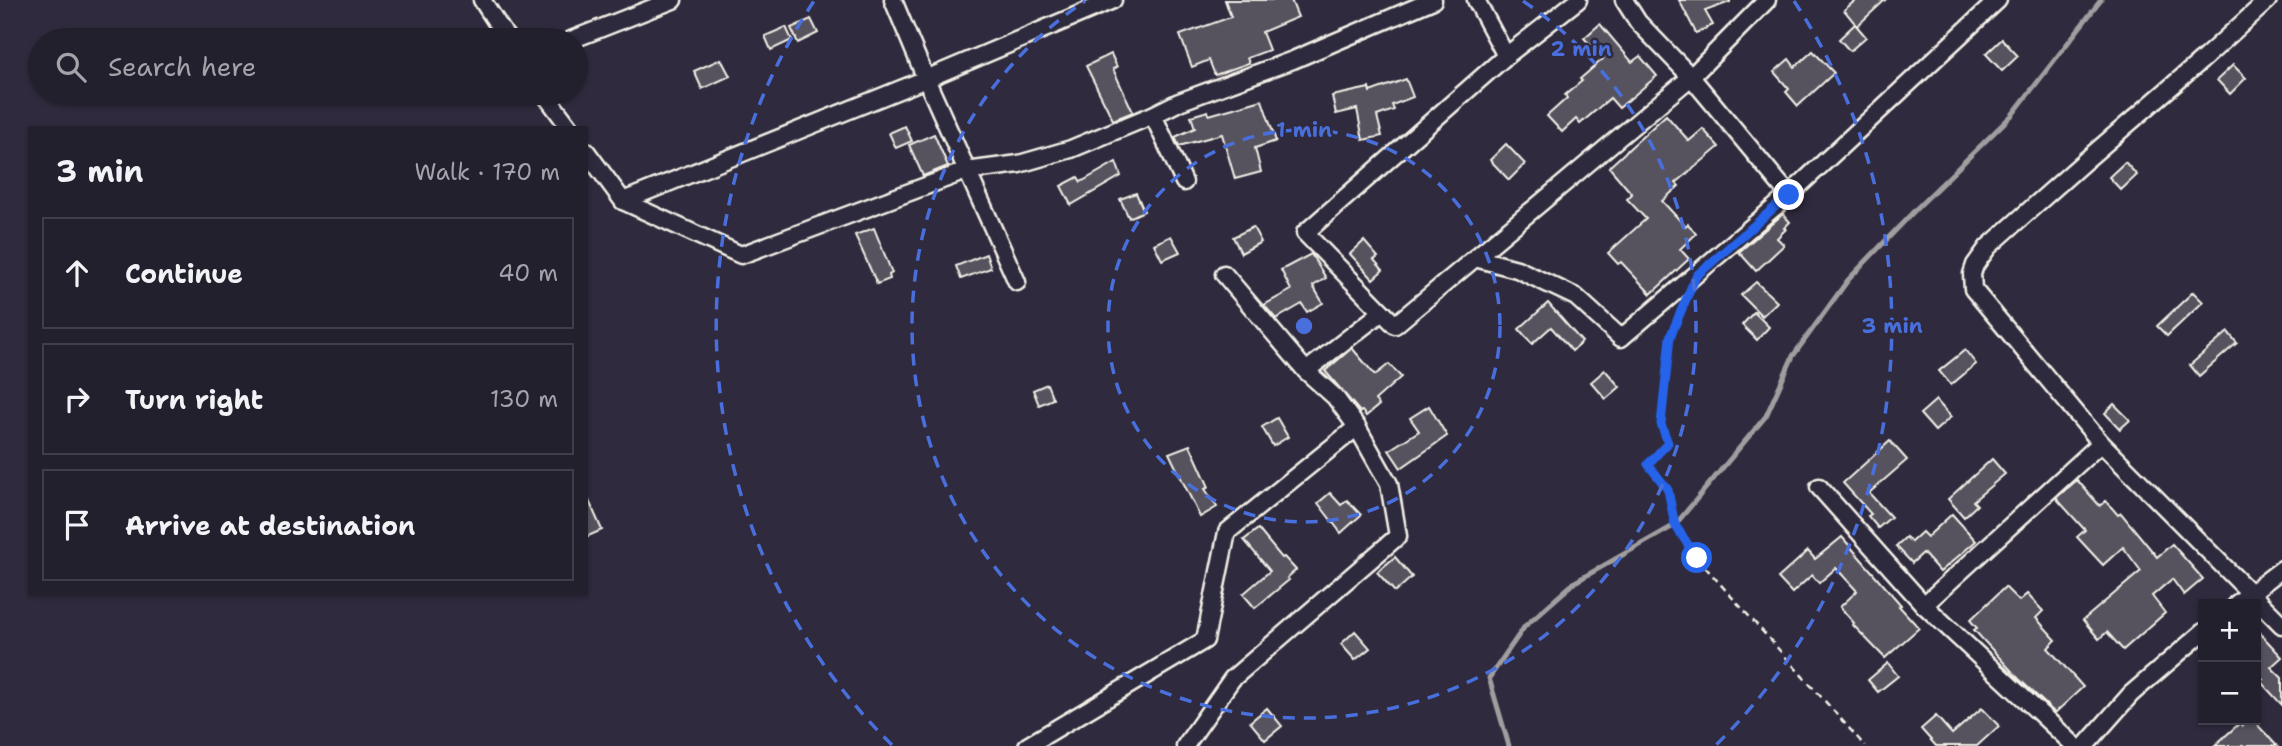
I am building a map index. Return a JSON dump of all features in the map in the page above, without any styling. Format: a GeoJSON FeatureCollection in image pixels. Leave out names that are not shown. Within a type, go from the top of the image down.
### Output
{"type":"FeatureCollection","features":[{"type":"Feature","properties":{"kind":"street"},"geometry":{"type":"LineString","coordinates":[[482,0],[500,28]]}},
{"type":"Feature","properties":{"kind":"street"},"geometry":{"type":"LineString","coordinates":[[588,33],[673,0]]}},
{"type":"Feature","properties":{"kind":"street"},"geometry":{"type":"LineString","coordinates":[[893,0],[1017,282]]}},
{"type":"Feature","properties":{"kind":"street"},"geometry":{"type":"LineString","coordinates":[[623,201],[926,79],[1113,0]]}},
{"type":"Feature","properties":{"kind":"street"},"geometry":{"type":"LineString","coordinates":[[588,154],[623,201],[741,255],[966,171],[1019,164],[1071,149],[1179,102],[1293,60],[1433,0]]}},
{"type":"Feature","properties":{"kind":"street"},"geometry":{"type":"LineString","coordinates":[[1476,0],[1506,56]]}},
{"type":"Feature","properties":{"kind":"street"},"geometry":{"type":"LineString","coordinates":[[1578,0],[1506,56],[1305,233],[1395,325],[1691,77],[1767,0]]}},
{"type":"Feature","properties":{"kind":"street"},"geometry":{"type":"LineString","coordinates":[[1624,0],[1638,22],[1691,77],[1789,195]]}},
{"type":"Feature","properties":{"kind":"street"},"geometry":{"type":"LineString","coordinates":[[1475,258],[1517,270],[1576,297],[1621,338],[1789,195],[1998,0]]}},
{"type":"Feature","properties":{"kind":"street"},"geometry":{"type":"LineString","coordinates":[[2268,0],[1988,247],[1975,265],[1971,282],[1973,289],[2101,443],[2282,625]]}},
{"type":"Feature","properties":{"kind":"street"},"geometry":{"type":"LineString","coordinates":[[553,105],[569,126]]}},
{"type":"Feature","properties":{"kind":"street"},"geometry":{"type":"LineString","coordinates":[[1153,115],[1184,182]]}},
{"type":"Feature","properties":{"kind":"street"},"geometry":{"type":"LineString","coordinates":[[1185,746],[1231,679],[1398,536],[1389,484],[1357,427],[1335,397],[1306,371],[1224,275]]}},
{"type":"Feature","properties":{"kind":"street"},"geometry":{"type":"LineString","coordinates":[[1306,371],[1382,312]]}},
{"type":"Feature","properties":{"kind":"street"},"geometry":{"type":"LineString","coordinates":[[1027,746],[1205,640],[1227,532],[1357,427]]}},
{"type":"Feature","properties":{"kind":"street"},"geometry":{"type":"LineString","coordinates":[[1924,605],[2101,443]]}},
{"type":"Feature","properties":{"kind":"street"},"geometry":{"type":"LineString","coordinates":[[1819,487],[1924,605],[2076,746]]}},
{"type":"Feature","properties":{"kind":"street"},"geometry":{"type":"LineString","coordinates":[[2242,599],[2282,569]]}},
{"type":"Feature","properties":{"kind":"street"},"geometry":{"type":"LineString","coordinates":[[2085,746],[2131,694],[2198,636]]}},
{"type":"Feature","properties":{"kind":"path"},"geometry":{"type":"LineString","coordinates":[[1685,300],[1670,337],[1661,424],[1668,443],[1648,464],[1668,490],[1675,525],[1697,558],[1865,746]]}},
{"type":"Feature","properties":{"kind":"building"},"geometry":{"type":"Polygon","coordinates":[[[1225,0],[1291,0],[1298,17],[1262,32],[1269,50],[1247,58],[1249,63],[1215,75],[1209,60],[1192,67],[1180,35],[1231,17],[1225,0]]]}},
{"type":"Feature","properties":{"kind":"building"},"geometry":{"type":"Polygon","coordinates":[[[1679,0],[1730,2],[1705,11],[1713,25],[1696,33],[1679,0]]]}},
{"type":"Feature","properties":{"kind":"building"},"geometry":{"type":"Polygon","coordinates":[[[1856,0],[1885,0],[1857,26],[1844,10],[1856,0]]]}},
{"type":"Feature","properties":{"kind":"building"},"geometry":{"type":"Polygon","coordinates":[[[811,19],[818,33],[798,43],[791,28],[811,19]]]}},
{"type":"Feature","properties":{"kind":"building"},"geometry":{"type":"Polygon","coordinates":[[[1600,24],[1632,62],[1640,56],[1657,76],[1619,108],[1610,98],[1580,124],[1576,119],[1562,132],[1547,116],[1567,98],[1565,95],[1582,81],[1580,79],[1603,59],[1584,38],[1600,24]]]}},
{"type":"Feature","properties":{"kind":"building"},"geometry":{"type":"Polygon","coordinates":[[[1855,24],[1866,37],[1850,51],[1839,39],[1855,24]]]}},
{"type":"Feature","properties":{"kind":"building"},"geometry":{"type":"Polygon","coordinates":[[[786,27],[792,40],[771,50],[765,36],[786,27]]]}},
{"type":"Feature","properties":{"kind":"building"},"geometry":{"type":"Polygon","coordinates":[[[2002,39],[2018,56],[2002,71],[1986,54],[2002,39]]]}},
{"type":"Feature","properties":{"kind":"building"},"geometry":{"type":"Polygon","coordinates":[[[1813,51],[1834,73],[1798,106],[1786,92],[1789,89],[1774,72],[1789,59],[1795,67],[1813,51]]]}},
{"type":"Feature","properties":{"kind":"building"},"geometry":{"type":"Polygon","coordinates":[[[1111,54],[1117,67],[1113,69],[1133,112],[1113,120],[1086,66],[1111,54]]]}},
{"type":"Feature","properties":{"kind":"building"},"geometry":{"type":"Polygon","coordinates":[[[721,59],[730,76],[702,89],[694,71],[721,59]]]}},
{"type":"Feature","properties":{"kind":"building"},"geometry":{"type":"Polygon","coordinates":[[[2233,65],[2246,78],[2230,94],[2217,80],[2233,65]]]}},
{"type":"Feature","properties":{"kind":"building"},"geometry":{"type":"Polygon","coordinates":[[[1406,79],[1413,97],[1392,105],[1394,110],[1377,116],[1382,136],[1363,140],[1357,109],[1336,114],[1332,96],[1369,88],[1370,92],[1406,79]]]}},
{"type":"Feature","properties":{"kind":"building"},"geometry":{"type":"Polygon","coordinates":[[[1262,100],[1276,141],[1255,148],[1261,172],[1235,179],[1222,134],[1179,146],[1175,137],[1195,128],[1191,116],[1208,111],[1209,115],[1262,100]]]}},
{"type":"Feature","properties":{"kind":"building"},"geometry":{"type":"Polygon","coordinates":[[[1666,115],[1689,141],[1703,129],[1719,147],[1676,183],[1679,186],[1662,201],[1696,234],[1680,249],[1689,259],[1651,294],[1621,262],[1618,264],[1608,253],[1646,219],[1627,199],[1632,194],[1609,167],[1666,115]]]}},
{"type":"Feature","properties":{"kind":"building"},"geometry":{"type":"Polygon","coordinates":[[[905,126],[912,141],[896,148],[889,133],[905,126]]]}},
{"type":"Feature","properties":{"kind":"building"},"geometry":{"type":"Polygon","coordinates":[[[934,134],[948,166],[923,176],[909,145],[934,134]]]}},
{"type":"Feature","properties":{"kind":"building"},"geometry":{"type":"Polygon","coordinates":[[[1506,144],[1525,164],[1509,180],[1490,160],[1506,144]]]}},
{"type":"Feature","properties":{"kind":"building"},"geometry":{"type":"Polygon","coordinates":[[[1116,162],[1121,176],[1071,205],[1061,186],[1078,177],[1081,182],[1116,162]]]}},
{"type":"Feature","properties":{"kind":"building"},"geometry":{"type":"Polygon","coordinates":[[[2125,162],[2137,175],[2121,190],[2109,177],[2125,162]]]}},
{"type":"Feature","properties":{"kind":"building"},"geometry":{"type":"Polygon","coordinates":[[[1136,193],[1144,211],[1129,218],[1120,199],[1136,193]]]}},
{"type":"Feature","properties":{"kind":"building"},"geometry":{"type":"Polygon","coordinates":[[[1783,214],[1790,222],[1777,238],[1784,245],[1756,271],[1739,252],[1783,214]]]}},
{"type":"Feature","properties":{"kind":"building"},"geometry":{"type":"Polygon","coordinates":[[[1253,227],[1261,242],[1241,253],[1233,237],[1253,227]]]}},
{"type":"Feature","properties":{"kind":"building"},"geometry":{"type":"Polygon","coordinates":[[[874,228],[892,273],[889,275],[890,279],[877,284],[855,235],[874,228]]]}},
{"type":"Feature","properties":{"kind":"building"},"geometry":{"type":"Polygon","coordinates":[[[1171,236],[1180,252],[1162,260],[1154,244],[1171,236]]]}},
{"type":"Feature","properties":{"kind":"building"},"geometry":{"type":"Polygon","coordinates":[[[1364,241],[1378,257],[1374,260],[1383,270],[1373,279],[1350,254],[1364,241]]]}},
{"type":"Feature","properties":{"kind":"building"},"geometry":{"type":"Polygon","coordinates":[[[986,254],[991,268],[961,279],[956,266],[986,254]]]}},
{"type":"Feature","properties":{"kind":"building"},"geometry":{"type":"Polygon","coordinates":[[[1311,254],[1326,278],[1313,286],[1323,303],[1307,312],[1302,304],[1276,319],[1264,305],[1291,290],[1281,270],[1311,254]]]}},
{"type":"Feature","properties":{"kind":"building"},"geometry":{"type":"Polygon","coordinates":[[[1756,282],[1777,302],[1762,316],[1741,295],[1756,282]]]}},
{"type":"Feature","properties":{"kind":"building"},"geometry":{"type":"Polygon","coordinates":[[[2193,292],[2203,302],[2167,336],[2157,326],[2193,292]]]}},
{"type":"Feature","properties":{"kind":"building"},"geometry":{"type":"Polygon","coordinates":[[[1548,303],[1582,342],[1572,351],[1551,327],[1532,344],[1519,329],[1548,303]]]}},
{"type":"Feature","properties":{"kind":"building"},"geometry":{"type":"Polygon","coordinates":[[[1754,312],[1769,327],[1757,340],[1742,325],[1754,312]]]}},
{"type":"Feature","properties":{"kind":"building"},"geometry":{"type":"Polygon","coordinates":[[[2228,332],[2237,343],[2199,376],[2190,365],[2228,332]]]}},
{"type":"Feature","properties":{"kind":"building"},"geometry":{"type":"Polygon","coordinates":[[[1352,348],[1375,375],[1389,364],[1401,377],[1375,400],[1379,405],[1366,416],[1325,371],[1352,348]]]}},
{"type":"Feature","properties":{"kind":"building"},"geometry":{"type":"Polygon","coordinates":[[[1965,350],[1976,364],[1951,385],[1939,371],[1965,350]]]}},
{"type":"Feature","properties":{"kind":"building"},"geometry":{"type":"Polygon","coordinates":[[[1605,370],[1620,387],[1606,399],[1591,382],[1605,370]]]}},
{"type":"Feature","properties":{"kind":"building"},"geometry":{"type":"Polygon","coordinates":[[[1047,384],[1053,399],[1039,405],[1033,390],[1047,384]]]}},
{"type":"Feature","properties":{"kind":"building"},"geometry":{"type":"Polygon","coordinates":[[[1936,400],[1951,417],[1935,431],[1920,414],[1936,400]]]}},
{"type":"Feature","properties":{"kind":"building"},"geometry":{"type":"Polygon","coordinates":[[[2114,404],[2130,420],[2120,429],[2105,413],[2114,404]]]}},
{"type":"Feature","properties":{"kind":"building"},"geometry":{"type":"Polygon","coordinates":[[[1429,406],[1447,436],[1401,468],[1389,450],[1419,431],[1410,418],[1429,406]]]}},
{"type":"Feature","properties":{"kind":"building"},"geometry":{"type":"Polygon","coordinates":[[[1277,418],[1288,437],[1273,446],[1262,427],[1277,418]]]}},
{"type":"Feature","properties":{"kind":"building"},"geometry":{"type":"Polygon","coordinates":[[[1890,441],[1907,460],[1869,493],[1891,517],[1878,528],[1868,516],[1871,514],[1843,483],[1890,441]]]}},
{"type":"Feature","properties":{"kind":"building"},"geometry":{"type":"Polygon","coordinates":[[[1190,445],[1209,487],[1205,489],[1217,507],[1200,517],[1169,453],[1190,445]]]}},
{"type":"Feature","properties":{"kind":"building"},"geometry":{"type":"Polygon","coordinates":[[[1992,459],[2005,474],[1973,501],[1977,505],[1964,517],[1948,499],[1992,459]]]}},
{"type":"Feature","properties":{"kind":"building"},"geometry":{"type":"Polygon","coordinates":[[[2077,480],[2100,506],[2106,501],[2118,515],[2121,513],[2157,557],[2172,544],[2203,579],[2184,595],[2172,579],[2152,596],[2165,613],[2123,650],[2107,632],[2099,639],[2083,620],[2141,571],[2123,547],[2103,565],[2077,537],[2085,530],[2056,498],[2077,480]]]}},
{"type":"Feature","properties":{"kind":"building"},"geometry":{"type":"Polygon","coordinates":[[[1330,493],[1341,505],[1347,500],[1361,515],[1341,533],[1318,503],[1330,493]]]}},
{"type":"Feature","properties":{"kind":"building"},"geometry":{"type":"Polygon","coordinates":[[[588,498],[602,530],[588,536],[588,498]]]}},
{"type":"Feature","properties":{"kind":"building"},"geometry":{"type":"Polygon","coordinates":[[[1952,514],[1976,541],[1940,572],[1923,553],[1912,563],[1896,546],[1906,537],[1911,542],[1922,532],[1927,537],[1952,514]]]}},
{"type":"Feature","properties":{"kind":"building"},"geometry":{"type":"Polygon","coordinates":[[[1258,529],[1282,558],[1296,570],[1287,578],[1289,580],[1255,608],[1243,594],[1270,571],[1244,540],[1258,529]]]}},
{"type":"Feature","properties":{"kind":"building"},"geometry":{"type":"Polygon","coordinates":[[[1842,537],[1919,628],[1885,658],[1853,625],[1840,607],[1857,591],[1836,568],[1819,583],[1812,575],[1792,593],[1778,578],[1808,551],[1815,559],[1842,537]]]}},
{"type":"Feature","properties":{"kind":"building"},"geometry":{"type":"Polygon","coordinates":[[[1395,557],[1412,577],[1395,592],[1377,572],[1395,557]]]}},
{"type":"Feature","properties":{"kind":"building"},"geometry":{"type":"Polygon","coordinates":[[[2005,587],[2019,601],[2027,594],[2043,611],[2036,618],[2056,640],[2048,648],[2083,687],[2055,713],[1974,630],[1977,628],[1970,620],[2005,587]]]}},
{"type":"Feature","properties":{"kind":"building"},"geometry":{"type":"Polygon","coordinates":[[[1355,631],[1370,648],[1355,660],[1341,644],[1355,631]]]}},
{"type":"Feature","properties":{"kind":"building"},"geometry":{"type":"Polygon","coordinates":[[[2261,634],[2282,657],[2271,667],[2282,678],[2282,705],[2261,682],[2261,634]]]}},
{"type":"Feature","properties":{"kind":"building"},"geometry":{"type":"Polygon","coordinates":[[[1888,663],[1898,676],[1878,692],[1868,680],[1888,663]]]}},
{"type":"Feature","properties":{"kind":"building"},"geometry":{"type":"Polygon","coordinates":[[[1267,708],[1282,726],[1265,740],[1250,722],[1267,708]]]}},
{"type":"Feature","properties":{"kind":"building"},"geometry":{"type":"Polygon","coordinates":[[[1982,708],[1999,726],[1977,746],[1936,746],[1921,729],[1936,716],[1952,734],[1982,708]]]}},
{"type":"Feature","properties":{"kind":"building"},"geometry":{"type":"Polygon","coordinates":[[[2238,725],[2258,725],[2277,746],[2214,746],[2238,725]]]}},
{"type":"Feature","properties":{"kind":"waterway"},"geometry":{"type":"LineString","coordinates":[[1509,746],[1489,678],[1525,626],[1575,582],[1675,525],[1766,416],[1793,356],[1848,280],[2012,115],[2101,0]]}},
{"type":"Feature","properties":{"kind":"route"},"geometry":{"type":"LineString","coordinates":[[1697,558],[1675,525],[1668,490],[1648,464],[1668,443],[1661,424],[1670,337],[1696,276],[1789,195]]}}]}
